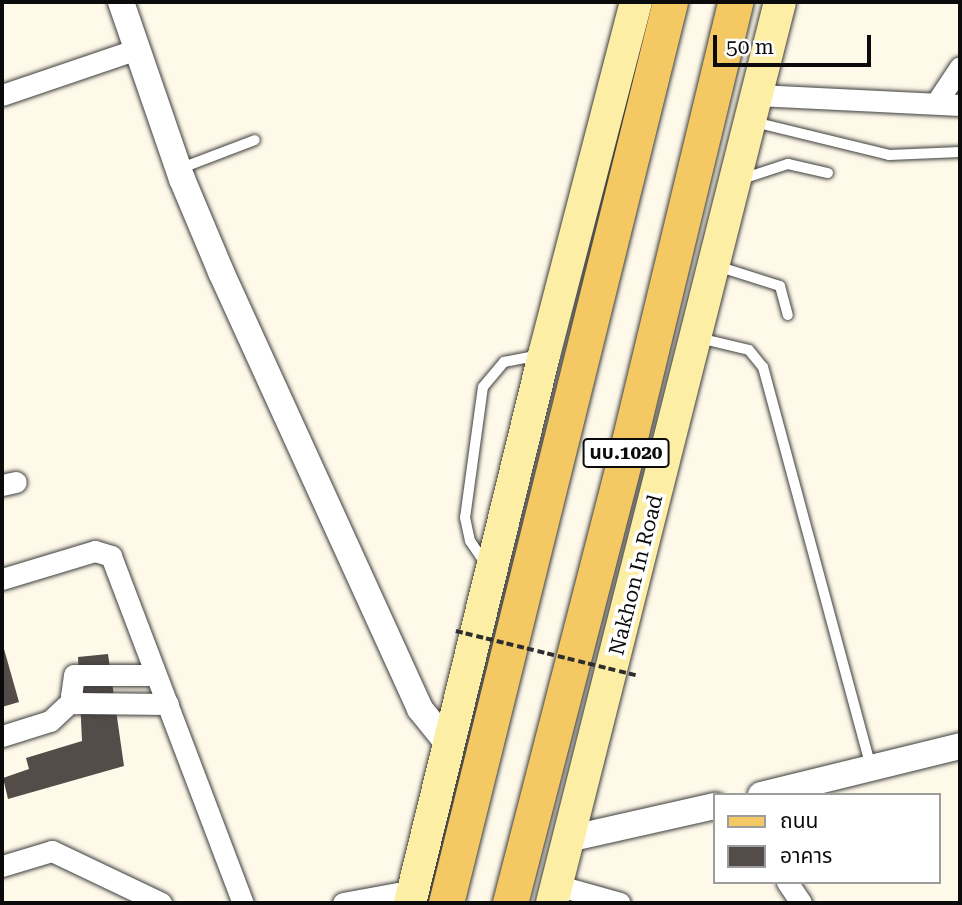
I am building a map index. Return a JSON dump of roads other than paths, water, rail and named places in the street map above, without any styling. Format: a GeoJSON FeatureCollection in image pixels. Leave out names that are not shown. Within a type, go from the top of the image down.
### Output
{"type":"FeatureCollection","features":[{"type":"Feature","properties":{"kind":"main road"},"geometry":{"type":"LineString","coordinates":[[412,896],[493,574],[544,355],[636,2]]}},
{"type":"Feature","properties":{"kind":"main road","name":"นบ.1020"},"geometry":{"type":"LineString","coordinates":[[446,903],[670,2]]}},
{"type":"Feature","properties":{"kind":"main road","name":"Nakhon In Road"},"geometry":{"type":"LineString","coordinates":[[510,903],[621,475],[735,2]]}},
{"type":"Feature","properties":{"kind":"main road","name":"Nakhon In Road"},"geometry":{"type":"LineString","coordinates":[[554,894],[737,181],[780,2]]}},
{"type":"Feature","properties":{"kind":"street"},"geometry":{"type":"LineString","coordinates":[[121,2],[134,50],[178,170],[420,709],[450,746]]}},
{"type":"Feature","properties":{"kind":"street"},"geometry":{"type":"LineString","coordinates":[[2,95],[134,50]]}},
{"type":"Feature","properties":{"kind":"street"},"geometry":{"type":"LineString","coordinates":[[936,103],[960,67]]}},
{"type":"Feature","properties":{"kind":"street"},"geometry":{"type":"LineString","coordinates":[[754,108],[936,103],[960,105]]}},
{"type":"Feature","properties":{"kind":"street"},"geometry":{"type":"LineString","coordinates":[[2,579],[95,551],[104,552],[114,563],[243,903]]}},
{"type":"Feature","properties":{"kind":"street"},"geometry":{"type":"LineString","coordinates":[[156,675],[74,675],[70,683],[76,703],[167,704]]}},
{"type":"Feature","properties":{"kind":"street"},"geometry":{"type":"LineString","coordinates":[[2,737],[50,721],[74,699]]}},
{"type":"Feature","properties":{"kind":"street"},"geometry":{"type":"LineString","coordinates":[[768,793],[870,764],[960,746]]}},
{"type":"Feature","properties":{"kind":"street"},"geometry":{"type":"LineString","coordinates":[[568,839],[713,806]]}},
{"type":"Feature","properties":{"kind":"street"},"geometry":{"type":"LineString","coordinates":[[2,866],[52,851],[161,903]]}},
{"type":"Feature","properties":{"kind":"street"},"geometry":{"type":"LineString","coordinates":[[788,884],[801,903]]}},
{"type":"Feature","properties":{"kind":"street"},"geometry":{"type":"LineString","coordinates":[[554,894],[619,903]]}},
{"type":"Feature","properties":{"kind":"street"},"geometry":{"type":"LineString","coordinates":[[343,903],[412,896]]}},
{"type":"Feature","properties":{"kind":"lane"},"geometry":{"type":"LineString","coordinates":[[754,108],[890,155],[960,152]]}},
{"type":"Feature","properties":{"kind":"lane"},"geometry":{"type":"LineString","coordinates":[[178,170],[255,140]]}},
{"type":"Feature","properties":{"kind":"lane"},"geometry":{"type":"LineString","coordinates":[[737,181],[788,164],[828,173]]}},
{"type":"Feature","properties":{"kind":"lane"},"geometry":{"type":"LineString","coordinates":[[715,265],[780,286],[788,315]]}},
{"type":"Feature","properties":{"kind":"lane"},"geometry":{"type":"LineString","coordinates":[[696,337],[749,350],[764,368],[870,764]]}},
{"type":"Feature","properties":{"kind":"lane"},"geometry":{"type":"LineString","coordinates":[[493,574],[470,541],[465,518],[483,387],[504,362],[544,355]]}}]}
